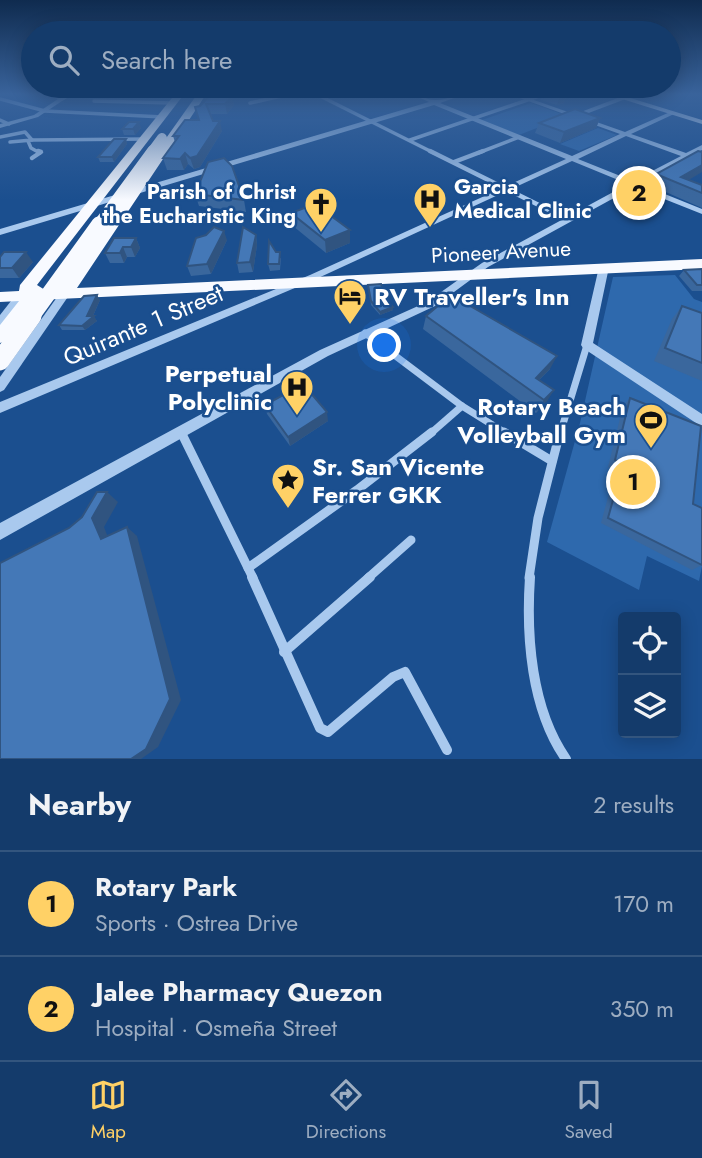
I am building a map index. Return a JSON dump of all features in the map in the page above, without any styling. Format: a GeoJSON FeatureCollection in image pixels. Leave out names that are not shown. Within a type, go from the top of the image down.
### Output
{"type":"FeatureCollection","features":[{"type":"Feature","properties":{"kind":"highway"},"geometry":{"type":"LineString","coordinates":[[0,361],[158,128]]}},
{"type":"Feature","properties":{"kind":"highway"},"geometry":{"type":"LineString","coordinates":[[0,343],[161,128]]}},
{"type":"Feature","properties":{"kind":"highway"},"geometry":{"type":"LineString","coordinates":[[0,369],[93,204],[163,128]]}},
{"type":"Feature","properties":{"kind":"highway"},"geometry":{"type":"LineString","coordinates":[[0,337],[45,292],[135,192],[179,128]]}},
{"type":"Feature","properties":{"kind":"highway","name":"Pioneer Avenue"},"geometry":{"type":"LineString","coordinates":[[0,290],[45,292],[275,286],[302,281],[461,279],[604,267],[702,264]]}},
{"type":"Feature","properties":{"kind":"highway"},"geometry":{"type":"LineString","coordinates":[[0,297],[45,292]]}},
{"type":"Feature","properties":{"kind":"street"},"geometry":{"type":"LineString","coordinates":[[0,232],[351,128]]}},
{"type":"Feature","properties":{"kind":"street"},"geometry":{"type":"LineString","coordinates":[[386,128],[567,219]]}},
{"type":"Feature","properties":{"kind":"street"},"geometry":{"type":"LineString","coordinates":[[410,140],[445,128]]}},
{"type":"Feature","properties":{"kind":"street"},"geometry":{"type":"LineString","coordinates":[[497,128],[702,212]]}},
{"type":"Feature","properties":{"kind":"street"},"geometry":{"type":"LineString","coordinates":[[607,128],[702,161]]}},
{"type":"Feature","properties":{"kind":"street","name":"Quirante 1 Street"},"geometry":{"type":"LineString","coordinates":[[0,408],[302,281],[639,128]]}},
{"type":"Feature","properties":{"kind":"street"},"geometry":{"type":"LineString","coordinates":[[0,137],[25,131],[31,148],[41,152],[32,158]]}},
{"type":"Feature","properties":{"kind":"street"},"geometry":{"type":"LineString","coordinates":[[454,163],[519,137]]}},
{"type":"Feature","properties":{"kind":"street"},"geometry":{"type":"LineString","coordinates":[[10,142],[154,138]]}},
{"type":"Feature","properties":{"kind":"street"},"geometry":{"type":"LineString","coordinates":[[0,533],[365,333],[431,304],[461,279],[702,147]]}},
{"type":"Feature","properties":{"kind":"street"},"geometry":{"type":"LineString","coordinates":[[566,759],[552,741],[534,676],[527,602],[531,548],[552,461],[587,345],[604,267]]}},
{"type":"Feature","properties":{"kind":"street"},"geometry":{"type":"LineString","coordinates":[[0,322],[45,292]]}},
{"type":"Feature","properties":{"kind":"street"},"geometry":{"type":"LineString","coordinates":[[0,387],[45,292]]}},
{"type":"Feature","properties":{"kind":"street"},"geometry":{"type":"LineString","coordinates":[[365,333],[462,407],[552,461]]}},
{"type":"Feature","properties":{"kind":"street"},"geometry":{"type":"LineString","coordinates":[[587,345],[702,421]]}},
{"type":"Feature","properties":{"kind":"street"},"geometry":{"type":"LineString","coordinates":[[247,568],[345,501],[462,407]]}},
{"type":"Feature","properties":{"kind":"street"},"geometry":{"type":"LineString","coordinates":[[181,432],[320,728],[325,732],[358,709],[393,677],[405,672],[447,750]]}},
{"type":"Feature","properties":{"kind":"street"},"geometry":{"type":"LineString","coordinates":[[284,652],[411,540]]}},
{"type":"Feature","properties":{"kind":"shaded area"},"geometry":{"type":"Polygon","coordinates":[[[503,128],[536,128],[519,135],[503,128]]]}},
{"type":"Feature","properties":{"kind":"shaded area"},"geometry":{"type":"Polygon","coordinates":[[[597,128],[617,135],[579,151],[560,144],[597,128]]]}},
{"type":"Feature","properties":{"kind":"shaded area"},"geometry":{"type":"Polygon","coordinates":[[[675,275],[694,299],[702,302],[702,566],[699,581],[647,556],[639,590],[547,542],[580,423],[613,277],[675,275]]]}},
{"type":"Feature","properties":{"kind":"building"},"geometry":{"type":"Polygon","coordinates":[[[179,128],[215,128],[197,156],[190,158],[185,153],[180,159],[163,158],[179,136],[173,136],[179,128]]]}},
{"type":"Feature","properties":{"kind":"building"},"geometry":{"type":"Polygon","coordinates":[[[554,128],[573,128],[564,132],[554,128]]]}},
{"type":"Feature","properties":{"kind":"building"},"geometry":{"type":"Polygon","coordinates":[[[114,139],[126,139],[112,157],[98,157],[114,139]]]}},
{"type":"Feature","properties":{"kind":"building"},"geometry":{"type":"Polygon","coordinates":[[[698,151],[702,152],[702,165],[681,177],[702,185],[702,193],[656,174],[698,151]]]}},
{"type":"Feature","properties":{"kind":"building"},"geometry":{"type":"Polygon","coordinates":[[[224,158],[232,166],[244,200],[195,194],[208,162],[224,158]]]}},
{"type":"Feature","properties":{"kind":"building"},"geometry":{"type":"Polygon","coordinates":[[[315,204],[350,230],[325,240],[291,213],[315,204]]]}},
{"type":"Feature","properties":{"kind":"building"},"geometry":{"type":"Polygon","coordinates":[[[214,227],[224,231],[207,264],[187,266],[196,238],[206,235],[214,227]]]}},
{"type":"Feature","properties":{"kind":"building"},"geometry":{"type":"Polygon","coordinates":[[[243,227],[256,235],[250,262],[237,263],[243,227]]]}},
{"type":"Feature","properties":{"kind":"building"},"geometry":{"type":"Polygon","coordinates":[[[114,238],[136,238],[131,247],[123,247],[120,253],[105,253],[114,238]]]}},
{"type":"Feature","properties":{"kind":"building"},"geometry":{"type":"Polygon","coordinates":[[[269,241],[276,252],[280,252],[279,264],[268,264],[269,241]]]}},
{"type":"Feature","properties":{"kind":"building"},"geometry":{"type":"Polygon","coordinates":[[[4,252],[26,252],[12,268],[0,268],[0,257],[4,252]]]}},
{"type":"Feature","properties":{"kind":"building"},"geometry":{"type":"Polygon","coordinates":[[[702,269],[702,285],[697,285],[684,270],[702,269]]]}},
{"type":"Feature","properties":{"kind":"building"},"geometry":{"type":"Polygon","coordinates":[[[381,284],[385,298],[393,307],[380,312],[371,301],[368,285],[381,284]]]}},
{"type":"Feature","properties":{"kind":"building"},"geometry":{"type":"Polygon","coordinates":[[[97,295],[87,316],[94,316],[82,326],[59,325],[84,296],[97,295]]]}},
{"type":"Feature","properties":{"kind":"building"},"geometry":{"type":"Polygon","coordinates":[[[451,295],[557,356],[536,378],[554,390],[544,400],[426,316],[451,295]]]}},
{"type":"Feature","properties":{"kind":"building"},"geometry":{"type":"Polygon","coordinates":[[[682,306],[702,313],[702,363],[665,348],[682,306]]]}},
{"type":"Feature","properties":{"kind":"building","name":"Perpetual Polyclinic"},"geometry":{"type":"Polygon","coordinates":[[[303,384],[327,412],[288,437],[265,405],[303,384]]]}},
{"type":"Feature","properties":{"kind":"building"},"geometry":{"type":"Polygon","coordinates":[[[630,398],[701,426],[693,504],[702,508],[702,565],[608,518],[623,464],[615,460],[630,398]]]}},
{"type":"Feature","properties":{"kind":"building"},"geometry":{"type":"Polygon","coordinates":[[[97,492],[107,492],[92,518],[101,539],[127,527],[170,699],[146,749],[131,759],[0,759],[0,563],[69,528],[82,517],[97,492]]]}},
{"type":"Feature","properties":{"kind":"place","name":"Jalee Pharmacy Quezon"},"geometry":{"type":"Point","coordinates":[639,193]}},
{"type":"Feature","properties":{"kind":"place","name":"Garcia Medical Clinic"},"geometry":{"type":"Point","coordinates":[430,229]}},
{"type":"Feature","properties":{"kind":"place","name":"Parish of Christ the Eucharistic King"},"geometry":{"type":"Point","coordinates":[321,234]}},
{"type":"Feature","properties":{"kind":"place","name":"RV Traveller's Inn"},"geometry":{"type":"Point","coordinates":[350,326]}},
{"type":"Feature","properties":{"kind":"place","name":"Perpetual Polyclinic"},"geometry":{"type":"Point","coordinates":[297,417]}},
{"type":"Feature","properties":{"kind":"place","name":"Rotary Beach Volleyball Gym"},"geometry":{"type":"Point","coordinates":[651,450]}},
{"type":"Feature","properties":{"kind":"place","name":"Rotary Park"},"geometry":{"type":"Point","coordinates":[633,482]}},
{"type":"Feature","properties":{"kind":"place","name":"Sr. San Vicente Ferrer GKK"},"geometry":{"type":"Point","coordinates":[288,510]}}]}
